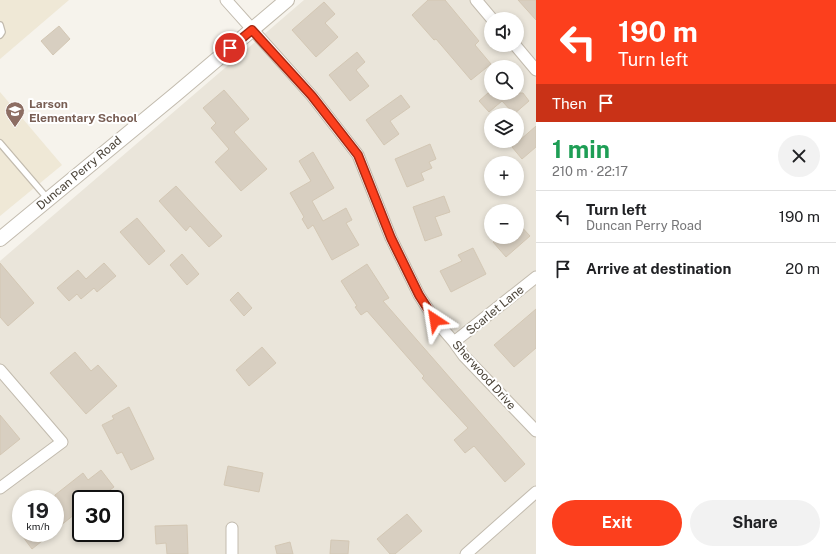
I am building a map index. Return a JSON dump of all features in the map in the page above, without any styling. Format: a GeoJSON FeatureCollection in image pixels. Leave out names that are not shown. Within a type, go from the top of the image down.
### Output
{"type":"FeatureCollection","features":[{"type":"Feature","properties":{"kind":"street","name":"Sherwood Drive"},"geometry":{"type":"LineString","coordinates":[[226,0],[312,96],[358,155],[391,238],[419,295],[435,320],[464,356],[536,431]]}},
{"type":"Feature","properties":{"kind":"street","name":"Duncan Perry Road"},"geometry":{"type":"LineString","coordinates":[[0,239],[287,0]]}},
{"type":"Feature","properties":{"kind":"street"},"geometry":{"type":"LineString","coordinates":[[476,0],[486,12]]}},
{"type":"Feature","properties":{"kind":"street"},"geometry":{"type":"LineString","coordinates":[[521,52],[536,70]]}},
{"type":"Feature","properties":{"kind":"street","name":"Scarlet Lane"},"geometry":{"type":"LineString","coordinates":[[454,342],[536,277]]}},
{"type":"Feature","properties":{"kind":"street"},"geometry":{"type":"LineString","coordinates":[[0,370],[62,442],[0,488]]}},
{"type":"Feature","properties":{"kind":"street"},"geometry":{"type":"LineString","coordinates":[[466,554],[536,492]]}},
{"type":"Feature","properties":{"kind":"street"},"geometry":{"type":"LineString","coordinates":[[232,528],[232,554]]}},
{"type":"Feature","properties":{"kind":"lane"},"geometry":{"type":"LineString","coordinates":[[0,25],[2,32],[0,34]]}},
{"type":"Feature","properties":{"kind":"lane"},"geometry":{"type":"LineString","coordinates":[[0,143],[48,199]]}},
{"type":"Feature","properties":{"kind":"shaded area"},"geometry":{"type":"Polygon","coordinates":[[[0,0],[69,0],[0,59],[0,0]]]}},
{"type":"Feature","properties":{"kind":"shaded area"},"geometry":{"type":"Polygon","coordinates":[[[304,0],[536,0],[536,554],[0,554],[0,261],[304,0]]]}},
{"type":"Feature","properties":{"kind":"shaded area","name":"Larson Elementary School"},"geometry":{"type":"Polygon","coordinates":[[[0,92],[62,165],[0,216],[0,92]]]}},
{"type":"Feature","properties":{"kind":"building"},"geometry":{"type":"Polygon","coordinates":[[[428,0],[445,0],[479,41],[475,45],[488,60],[484,60],[484,70],[471,80],[436,39],[434,40],[412,15],[428,0]]]}},
{"type":"Feature","properties":{"kind":"building"},"geometry":{"type":"Polygon","coordinates":[[[518,0],[536,0],[536,20],[518,0]]]}},
{"type":"Feature","properties":{"kind":"building"},"geometry":{"type":"Polygon","coordinates":[[[324,2],[335,14],[325,23],[338,37],[316,57],[292,30],[324,2]]]}},
{"type":"Feature","properties":{"kind":"building"},"geometry":{"type":"Polygon","coordinates":[[[59,26],[70,39],[53,55],[41,41],[59,26]]]}},
{"type":"Feature","properties":{"kind":"building"},"geometry":{"type":"Polygon","coordinates":[[[357,52],[365,62],[356,70],[369,86],[350,101],[329,75],[357,52]]]}},
{"type":"Feature","properties":{"kind":"building"},"geometry":{"type":"Polygon","coordinates":[[[224,90],[249,119],[234,132],[267,169],[241,191],[215,162],[229,149],[211,128],[216,123],[203,108],[224,90]]]}},
{"type":"Feature","properties":{"kind":"building"},"geometry":{"type":"Polygon","coordinates":[[[524,94],[529,101],[521,108],[508,108],[502,101],[494,108],[485,108],[479,101],[484,97],[484,100],[524,100],[524,94]]]}},
{"type":"Feature","properties":{"kind":"building"},"geometry":{"type":"Polygon","coordinates":[[[401,95],[410,107],[390,121],[399,134],[384,145],[366,120],[401,95]]]}},
{"type":"Feature","properties":{"kind":"building"},"geometry":{"type":"Polygon","coordinates":[[[536,126],[536,147],[524,157],[524,156],[520,156],[513,148],[524,148],[524,136],[536,126]]]}},
{"type":"Feature","properties":{"kind":"building"},"geometry":{"type":"Polygon","coordinates":[[[430,144],[436,159],[429,162],[432,168],[421,173],[424,180],[407,187],[395,159],[430,144]]]}},
{"type":"Feature","properties":{"kind":"building"},"geometry":{"type":"Polygon","coordinates":[[[313,152],[334,188],[312,201],[323,221],[346,208],[352,220],[346,223],[359,245],[332,260],[313,225],[308,229],[302,219],[304,217],[290,193],[311,181],[299,161],[313,152]]]}},
{"type":"Feature","properties":{"kind":"building"},"geometry":{"type":"Polygon","coordinates":[[[176,186],[222,236],[209,247],[190,226],[186,231],[159,201],[176,186]]]}},
{"type":"Feature","properties":{"kind":"building"},"geometry":{"type":"Polygon","coordinates":[[[444,196],[450,212],[435,217],[442,235],[425,241],[413,207],[444,196]]]}},
{"type":"Feature","properties":{"kind":"building"},"geometry":{"type":"Polygon","coordinates":[[[137,218],[165,251],[149,265],[120,232],[137,218]]]}},
{"type":"Feature","properties":{"kind":"building"},"geometry":{"type":"Polygon","coordinates":[[[524,230],[530,236],[524,241],[524,230]]]}},
{"type":"Feature","properties":{"kind":"building"},"geometry":{"type":"Polygon","coordinates":[[[495,244],[521,244],[506,257],[495,244]]]}},
{"type":"Feature","properties":{"kind":"building"},"geometry":{"type":"Polygon","coordinates":[[[473,248],[486,274],[451,292],[440,271],[462,261],[458,255],[473,248]]]}},
{"type":"Feature","properties":{"kind":"building"},"geometry":{"type":"Polygon","coordinates":[[[182,254],[199,274],[187,285],[170,265],[182,254]]]}},
{"type":"Feature","properties":{"kind":"building"},"geometry":{"type":"Polygon","coordinates":[[[0,263],[34,303],[8,326],[0,317],[0,263]]]}},
{"type":"Feature","properties":{"kind":"building"},"geometry":{"type":"Polygon","coordinates":[[[104,263],[116,276],[97,292],[94,288],[81,299],[77,294],[69,301],[57,288],[78,270],[86,279],[104,263]]]}},
{"type":"Feature","properties":{"kind":"building"},"geometry":{"type":"Polygon","coordinates":[[[367,264],[389,298],[383,301],[525,464],[505,482],[474,446],[465,453],[454,440],[468,428],[422,378],[424,376],[367,311],[361,315],[355,307],[357,306],[341,281],[367,264]]]}},
{"type":"Feature","properties":{"kind":"building"},"geometry":{"type":"Polygon","coordinates":[[[238,292],[252,308],[244,316],[230,300],[238,292]]]}},
{"type":"Feature","properties":{"kind":"building"},"geometry":{"type":"Polygon","coordinates":[[[536,309],[536,348],[514,367],[494,345],[536,309]]]}},
{"type":"Feature","properties":{"kind":"building"},"geometry":{"type":"Polygon","coordinates":[[[262,347],[276,363],[249,386],[236,370],[262,347]]]}},
{"type":"Feature","properties":{"kind":"building"},"geometry":{"type":"Polygon","coordinates":[[[75,352],[91,371],[98,365],[117,386],[86,414],[50,373],[75,352]]]}},
{"type":"Feature","properties":{"kind":"building"},"geometry":{"type":"Polygon","coordinates":[[[129,407],[154,459],[131,470],[122,452],[117,454],[102,425],[114,419],[112,416],[129,407]]]}},
{"type":"Feature","properties":{"kind":"building"},"geometry":{"type":"Polygon","coordinates":[[[0,415],[20,439],[0,455],[0,415]]]}},
{"type":"Feature","properties":{"kind":"building"},"geometry":{"type":"Polygon","coordinates":[[[228,466],[263,473],[259,492],[224,485],[228,466]]]}},
{"type":"Feature","properties":{"kind":"building"},"geometry":{"type":"Polygon","coordinates":[[[101,470],[114,487],[110,490],[72,490],[72,516],[64,523],[64,490],[61,490],[83,473],[88,480],[101,470]]]}},
{"type":"Feature","properties":{"kind":"building"},"geometry":{"type":"Polygon","coordinates":[[[407,514],[422,531],[395,554],[390,554],[377,539],[407,514]]]}},
{"type":"Feature","properties":{"kind":"building"},"geometry":{"type":"Polygon","coordinates":[[[187,525],[188,554],[167,554],[166,543],[156,544],[155,526],[187,525]]]}},
{"type":"Feature","properties":{"kind":"building"},"geometry":{"type":"Polygon","coordinates":[[[331,540],[349,541],[348,554],[330,554],[331,540]]]}},
{"type":"Feature","properties":{"kind":"building"},"geometry":{"type":"Polygon","coordinates":[[[27,542],[41,542],[32,549],[27,542]]]}},
{"type":"Feature","properties":{"kind":"building"},"geometry":{"type":"Polygon","coordinates":[[[290,542],[293,554],[277,554],[275,546],[290,542]]]}},
{"type":"Feature","properties":{"kind":"place","name":"Larson Elementary School"},"geometry":{"type":"Point","coordinates":[15,128]}},
{"type":"Feature","properties":{"kind":"route"},"geometry":{"type":"LineString","coordinates":[[230,48],[252,30],[312,96],[358,155],[391,238],[419,295],[435,320]]}}]}
